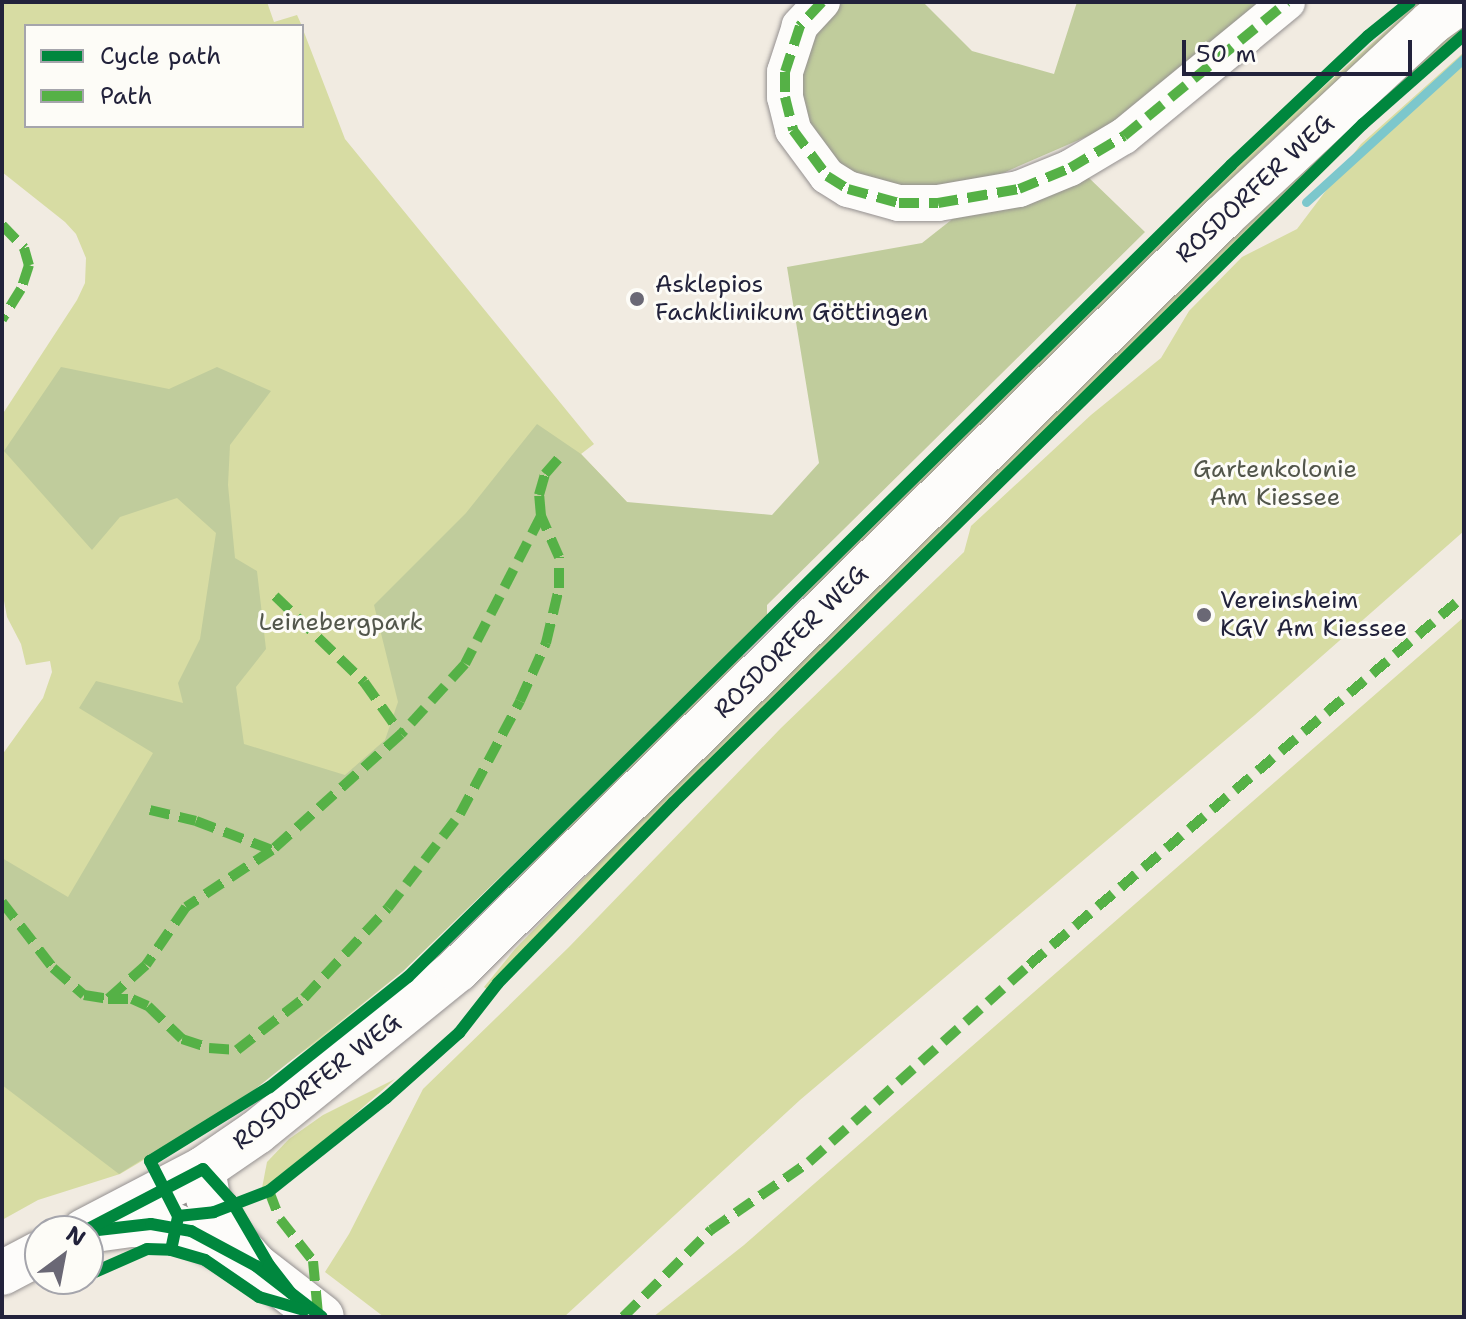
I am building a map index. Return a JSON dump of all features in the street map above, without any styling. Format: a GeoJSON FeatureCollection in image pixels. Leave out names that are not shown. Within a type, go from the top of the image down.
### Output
{"type":"FeatureCollection","features":[{"type":"Feature","properties":{"kind":"main road","name":"ROSDORFER WEG"},"geometry":{"type":"LineString","coordinates":[[104,1221],[203,1169],[328,1076],[457,970],[1223,217],[1431,23],[1460,2]]}},
{"type":"Feature","properties":{"kind":"main road"},"geometry":{"type":"LineString","coordinates":[[203,1169],[214,1212],[226,1232],[256,1266],[306,1305]]}},
{"type":"Feature","properties":{"kind":"main road"},"geometry":{"type":"LineString","coordinates":[[203,1169],[231,1200],[269,1265],[306,1305]]}},
{"type":"Feature","properties":{"kind":"main road"},"geometry":{"type":"LineString","coordinates":[[104,1229],[131,1225],[176,1226],[256,1266]]}},
{"type":"Feature","properties":{"kind":"main road"},"geometry":{"type":"LineString","coordinates":[[2,1273],[24,1261]]}},
{"type":"Feature","properties":{"kind":"street"},"geometry":{"type":"LineString","coordinates":[[822,2],[800,26],[785,72],[785,97],[793,130],[827,176],[848,189],[899,203],[938,203],[1019,189],[1070,168],[1124,136],[1287,2]]}},
{"type":"Feature","properties":{"kind":"green space","name":"Leinebergpark"},"geometry":{"type":"Polygon","coordinates":[[[2,2],[267,2],[274,22],[297,15],[301,24],[24,24],[24,128],[304,128],[304,32],[345,139],[594,444],[581,454],[729,609],[767,618],[403,971],[315,1043],[194,1130],[120,1174],[38,1200],[2,1220],[2,755],[43,698],[52,672],[50,661],[26,665],[21,644],[7,617],[2,590],[2,415],[77,300],[85,283],[86,258],[76,234],[65,222],[2,172],[2,2]]]}},
{"type":"Feature","properties":{"kind":"green space"},"geometry":{"type":"Polygon","coordinates":[[[842,2],[923,2],[972,51],[1054,74],[1077,2],[1265,2],[1111,126],[987,180],[904,190],[843,171],[805,124],[799,92],[809,37],[842,2]]]}},
{"type":"Feature","properties":{"kind":"green space"},"geometry":{"type":"Polygon","coordinates":[[[1418,2],[1427,2],[1264,147],[818,592],[802,597],[1261,143],[1418,2]]]}},
{"type":"Feature","properties":{"kind":"green space"},"geometry":{"type":"Polygon","coordinates":[[[1464,23],[1464,30],[1360,121],[646,826],[488,990],[484,987],[515,949],[640,821],[1183,284],[1356,118],[1464,23]]]}},
{"type":"Feature","properties":{"kind":"green space","name":"Gartenkolonie Am Kiessee"},"geometry":{"type":"Polygon","coordinates":[[[1464,52],[1464,531],[1255,715],[800,1100],[564,1317],[384,1317],[325,1272],[349,1234],[423,1089],[569,947],[781,728],[964,552],[971,526],[1091,415],[1161,358],[1189,311],[1242,257],[1297,229],[1361,144],[1464,52]]]}},
{"type":"Feature","properties":{"kind":"green space"},"geometry":{"type":"Polygon","coordinates":[[[1088,177],[1145,232],[767,605],[767,618],[403,971],[254,1090],[119,1174],[2,1085],[2,858],[68,897],[153,753],[79,708],[96,681],[183,703],[178,683],[200,639],[216,533],[177,498],[120,517],[92,550],[4,451],[61,367],[169,389],[217,367],[271,391],[230,445],[228,485],[235,558],[257,571],[266,649],[236,687],[244,744],[345,775],[385,740],[398,702],[374,605],[466,513],[537,424],[581,454],[627,502],[772,515],[819,463],[787,267],[922,243],[955,217],[1088,177]]]}},
{"type":"Feature","properties":{"kind":"green space"},"geometry":{"type":"Polygon","coordinates":[[[1464,617],[1464,1317],[653,1317],[744,1245],[1464,617]]]}},
{"type":"Feature","properties":{"kind":"green space"},"geometry":{"type":"Polygon","coordinates":[[[743,654],[744,664],[492,905],[564,831],[743,654]]]}},
{"type":"Feature","properties":{"kind":"green space"},"geometry":{"type":"Polygon","coordinates":[[[395,1079],[288,1173],[262,1188],[267,1162],[289,1139],[323,1115],[395,1079]]]}},
{"type":"Feature","properties":{"kind":"waterway"},"geometry":{"type":"LineString","coordinates":[[1306,202],[1464,58]]}},
{"type":"Feature","properties":{"kind":"marked path"},"geometry":{"type":"LineString","coordinates":[[822,2],[800,26],[785,72],[785,97],[793,130],[827,176],[848,189],[899,203],[938,203],[1019,189],[1070,168],[1124,136],[1287,2]]}},
{"type":"Feature","properties":{"kind":"marked path"},"geometry":{"type":"LineString","coordinates":[[2,225],[24,248],[29,265],[21,289],[2,319]]}},
{"type":"Feature","properties":{"kind":"marked path"},"geometry":{"type":"LineString","coordinates":[[541,516],[465,664],[401,734],[272,850],[186,907],[146,965],[108,999],[132,999],[148,1006],[182,1039],[209,1048],[237,1050],[304,998],[388,908],[460,814],[520,701],[546,643],[559,588],[559,557],[541,516],[539,495],[545,474],[558,459]]}},
{"type":"Feature","properties":{"kind":"marked path"},"geometry":{"type":"LineString","coordinates":[[275,596],[364,682],[401,734]]}},
{"type":"Feature","properties":{"kind":"marked path"},"geometry":{"type":"LineString","coordinates":[[623,1317],[711,1230],[809,1162],[1029,965],[1464,596]]}},
{"type":"Feature","properties":{"kind":"marked path"},"geometry":{"type":"LineString","coordinates":[[150,810],[196,821],[272,850]]}},
{"type":"Feature","properties":{"kind":"marked path"},"geometry":{"type":"LineString","coordinates":[[2,902],[53,968],[84,995],[108,999]]}},
{"type":"Feature","properties":{"kind":"marked path"},"geometry":{"type":"LineString","coordinates":[[269,1191],[280,1219],[313,1261],[318,1314]]}},
{"type":"Feature","properties":{"kind":"cycle path"},"geometry":{"type":"LineString","coordinates":[[178,1216],[150,1161],[270,1087],[408,977],[1231,165],[1368,36],[1410,2]]}},
{"type":"Feature","properties":{"kind":"cycle path"},"geometry":{"type":"LineString","coordinates":[[104,1268],[147,1249],[171,1250],[178,1216],[214,1212],[269,1191],[386,1098],[459,1033],[498,983],[673,803],[1363,124],[1464,35]]}},
{"type":"Feature","properties":{"kind":"cycle path"},"geometry":{"type":"LineString","coordinates":[[104,1221],[203,1169],[231,1200],[269,1265],[291,1293]]}},
{"type":"Feature","properties":{"kind":"cycle path"},"geometry":{"type":"LineString","coordinates":[[104,1229],[151,1224],[191,1231],[256,1266],[322,1317]]}},
{"type":"Feature","properties":{"kind":"cycle path"},"geometry":{"type":"LineString","coordinates":[[171,1250],[205,1260],[259,1297],[304,1310]]}},
{"type":"Feature","properties":{"kind":"place","name":"Asklepios Fachklinikum Göttingen"},"geometry":{"type":"Point","coordinates":[637,299]}},
{"type":"Feature","properties":{"kind":"place","name":"Vereinsheim KGV Am Kiessee"},"geometry":{"type":"Point","coordinates":[1204,615]}}]}
